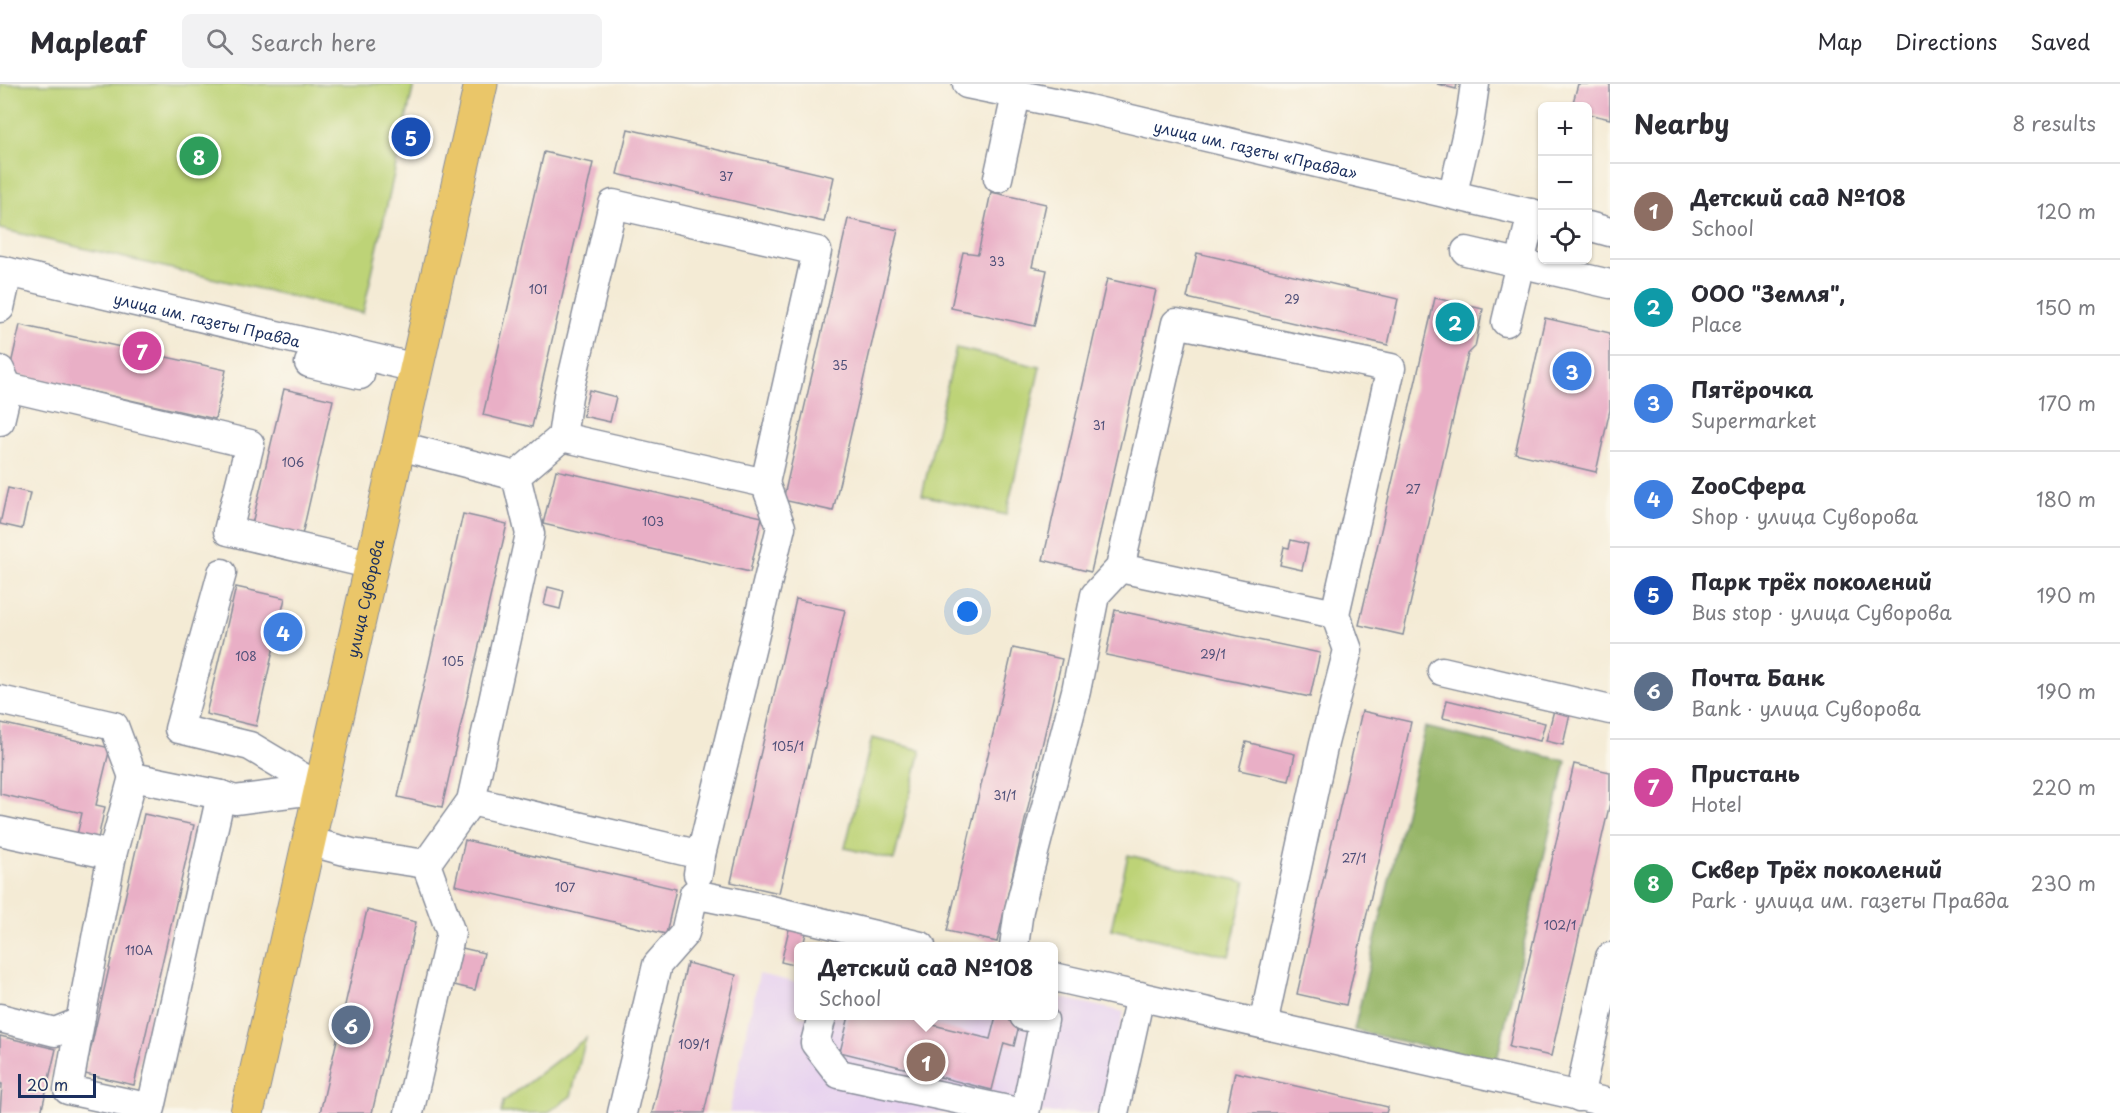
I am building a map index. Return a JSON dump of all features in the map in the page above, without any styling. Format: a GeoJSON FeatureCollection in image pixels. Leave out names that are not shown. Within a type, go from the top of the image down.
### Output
{"type":"FeatureCollection","features":[{"type":"Feature","properties":{"kind":"main road","name":"улица Суворова"},"geometry":{"type":"LineString","coordinates":[[247,1113],[481,84]]}},
{"type":"Feature","properties":{"kind":"street","name":"улица им. газеты «Правда»"},"geometry":{"type":"LineString","coordinates":[[967,84],[1016,95],[1091,97],[1537,215]]}},
{"type":"Feature","properties":{"kind":"street"},"geometry":{"type":"LineString","coordinates":[[1453,193],[1470,119],[1475,84]]}},
{"type":"Feature","properties":{"kind":"street"},"geometry":{"type":"LineString","coordinates":[[998,178],[1016,95]]}},
{"type":"Feature","properties":{"kind":"street"},"geometry":{"type":"LineString","coordinates":[[516,476],[562,437],[568,396],[613,204],[817,251],[765,483],[781,527],[701,855],[685,933],[657,965],[622,1113]]}},
{"type":"Feature","properties":{"kind":"street"},"geometry":{"type":"LineString","coordinates":[[1506,322],[1520,263],[1537,215]]}},
{"type":"Feature","properties":{"kind":"street"},"geometry":{"type":"LineString","coordinates":[[1592,227],[1610,232]]}},
{"type":"Feature","properties":{"kind":"street"},"geometry":{"type":"LineString","coordinates":[[1466,251],[1610,284]]}},
{"type":"Feature","properties":{"kind":"street","name":"улица им. газеты Правда"},"geometry":{"type":"LineString","coordinates":[[2,286],[416,368]]}},
{"type":"Feature","properties":{"kind":"street"},"geometry":{"type":"LineString","coordinates":[[2,286],[360,375]]}},
{"type":"Feature","properties":{"kind":"street"},"geometry":{"type":"LineString","coordinates":[[1015,942],[1019,910],[1076,691],[1095,595],[1120,568],[1176,323],[1391,368],[1335,614],[1348,650],[1324,742],[1263,1024]]}},
{"type":"Feature","properties":{"kind":"street"},"geometry":{"type":"LineString","coordinates":[[0,421],[4,378],[250,444],[228,531],[372,565]]}},
{"type":"Feature","properties":{"kind":"street"},"geometry":{"type":"LineString","coordinates":[[562,437],[765,483]]}},
{"type":"Feature","properties":{"kind":"street"},"geometry":{"type":"LineString","coordinates":[[400,446],[516,476]]}},
{"type":"Feature","properties":{"kind":"street"},"geometry":{"type":"LineString","coordinates":[[426,864],[471,801],[530,534],[516,476]]}},
{"type":"Feature","properties":{"kind":"street"},"geometry":{"type":"LineString","coordinates":[[1120,568],[1335,614]]}},
{"type":"Feature","properties":{"kind":"street"},"geometry":{"type":"LineString","coordinates":[[222,573],[179,729],[250,746],[322,789]]}},
{"type":"Feature","properties":{"kind":"street"},"geometry":{"type":"LineString","coordinates":[[1442,671],[1610,710]]}},
{"type":"Feature","properties":{"kind":"street"},"geometry":{"type":"LineString","coordinates":[[0,700],[114,726],[133,777],[112,855],[65,1101],[151,1108],[221,795]]}},
{"type":"Feature","properties":{"kind":"street"},"geometry":{"type":"LineString","coordinates":[[133,777],[235,800],[322,789]]}},
{"type":"Feature","properties":{"kind":"street"},"geometry":{"type":"LineString","coordinates":[[471,801],[701,855]]}},
{"type":"Feature","properties":{"kind":"street"},"geometry":{"type":"LineString","coordinates":[[0,831],[112,855]]}},
{"type":"Feature","properties":{"kind":"street"},"geometry":{"type":"LineString","coordinates":[[308,841],[352,853],[426,864]]}},
{"type":"Feature","properties":{"kind":"street"},"geometry":{"type":"LineString","coordinates":[[409,1113],[451,933],[426,864]]}},
{"type":"Feature","properties":{"kind":"street"},"geometry":{"type":"LineString","coordinates":[[694,894],[904,942]]}},
{"type":"Feature","properties":{"kind":"street"},"geometry":{"type":"LineString","coordinates":[[1579,1097],[1610,957]]}},
{"type":"Feature","properties":{"kind":"street"},"geometry":{"type":"LineString","coordinates":[[1058,978],[1610,1103]]}},
{"type":"Feature","properties":{"kind":"street"},"geometry":{"type":"LineString","coordinates":[[1114,1113],[1140,996]]}},
{"type":"Feature","properties":{"kind":"street"},"geometry":{"type":"LineString","coordinates":[[0,1018],[55,1032],[80,1022]]}},
{"type":"Feature","properties":{"kind":"street"},"geometry":{"type":"LineString","coordinates":[[821,1020],[815,1043],[838,1074],[1023,1113],[1044,1020]]}},
{"type":"Feature","properties":{"kind":"shaded area"},"geometry":{"type":"Polygon","coordinates":[[[759,974],[794,982],[794,1020],[1058,1020],[1058,997],[1124,1012],[1100,1113],[729,1113],[759,974]]]}},
{"type":"Feature","properties":{"kind":"green space"},"geometry":{"type":"Polygon","coordinates":[[[0,84],[414,84],[363,313],[0,229],[0,84]]]}},
{"type":"Feature","properties":{"kind":"green space"},"geometry":{"type":"Polygon","coordinates":[[[956,348],[1040,367],[1006,515],[922,495],[956,348]]]}},
{"type":"Feature","properties":{"kind":"green space"},"geometry":{"type":"Polygon","coordinates":[[[1425,727],[1566,761],[1496,1064],[1354,1030],[1425,727]]]}},
{"type":"Feature","properties":{"kind":"green space"},"geometry":{"type":"Polygon","coordinates":[[[872,738],[921,750],[894,860],[845,848],[872,738]]]}},
{"type":"Feature","properties":{"kind":"green space"},"geometry":{"type":"Polygon","coordinates":[[[1128,855],[1246,882],[1229,956],[1111,929],[1128,855]]]}},
{"type":"Feature","properties":{"kind":"green space"},"geometry":{"type":"Polygon","coordinates":[[[586,1038],[571,1096],[547,1113],[501,1113],[503,1102],[586,1038]]]}},
{"type":"Feature","properties":{"kind":"building"},"geometry":{"type":"Polygon","coordinates":[[[1437,84],[1457,84],[1456,89],[1437,84]]]}},
{"type":"Feature","properties":{"kind":"building"},"geometry":{"type":"Polygon","coordinates":[[[1578,84],[1610,84],[1610,119],[1592,115],[1592,102],[1573,102],[1578,84]]]}},
{"type":"Feature","properties":{"kind":"building"},"geometry":{"type":"Polygon","coordinates":[[[628,129],[834,177],[824,222],[617,174],[628,129]]]}},
{"type":"Feature","properties":{"kind":"building"},"geometry":{"type":"Polygon","coordinates":[[[544,152],[593,163],[532,427],[483,415],[544,152]]]}},
{"type":"Feature","properties":{"kind":"building"},"geometry":{"type":"Polygon","coordinates":[[[991,192],[1046,204],[1032,267],[1047,270],[1035,326],[951,308],[963,252],[978,254],[991,192]]]}},
{"type":"Feature","properties":{"kind":"building"},"geometry":{"type":"Polygon","coordinates":[[[848,219],[898,230],[833,511],[783,500],[848,219]]]}},
{"type":"Feature","properties":{"kind":"building"},"geometry":{"type":"Polygon","coordinates":[[[1197,253],[1398,299],[1388,345],[1187,298],[1197,253]]]}},
{"type":"Feature","properties":{"kind":"building"},"geometry":{"type":"Polygon","coordinates":[[[1107,279],[1156,290],[1091,572],[1043,560],[1107,279]]]}},
{"type":"Feature","properties":{"kind":"building"},"geometry":{"type":"Polygon","coordinates":[[[1435,298],[1483,309],[1475,347],[1468,354],[1403,635],[1359,625],[1435,298]]]}},
{"type":"Feature","properties":{"kind":"building"},"geometry":{"type":"Polygon","coordinates":[[[1545,318],[1610,333],[1610,410],[1596,472],[1515,453],[1545,318]]]}},
{"type":"Feature","properties":{"kind":"building"},"geometry":{"type":"Polygon","coordinates":[[[20,325],[226,370],[215,419],[9,373],[20,325]]]}},
{"type":"Feature","properties":{"kind":"building"},"geometry":{"type":"Polygon","coordinates":[[[284,389],[333,400],[302,535],[252,524],[284,389]]]}},
{"type":"Feature","properties":{"kind":"building"},"geometry":{"type":"Polygon","coordinates":[[[589,390],[616,397],[610,422],[583,416],[589,390]]]}},
{"type":"Feature","properties":{"kind":"building"},"geometry":{"type":"Polygon","coordinates":[[[556,470],[762,517],[750,572],[543,524],[556,470]]]}},
{"type":"Feature","properties":{"kind":"building"},"geometry":{"type":"Polygon","coordinates":[[[8,488],[30,493],[22,529],[0,524],[8,488]]]}},
{"type":"Feature","properties":{"kind":"building"},"geometry":{"type":"Polygon","coordinates":[[[463,514],[507,524],[442,807],[398,797],[463,514]]]}},
{"type":"Feature","properties":{"kind":"building"},"geometry":{"type":"Polygon","coordinates":[[[1291,540],[1308,544],[1302,570],[1280,565],[1284,547],[1289,548],[1291,540]]]}},
{"type":"Feature","properties":{"kind":"building"},"geometry":{"type":"Polygon","coordinates":[[[236,587],[285,598],[256,726],[206,714],[236,587]]]}},
{"type":"Feature","properties":{"kind":"building"},"geometry":{"type":"Polygon","coordinates":[[[548,587],[564,591],[560,609],[544,605],[548,587]]]}},
{"type":"Feature","properties":{"kind":"building"},"geometry":{"type":"Polygon","coordinates":[[[796,599],[845,610],[779,893],[731,882],[796,599]]]}},
{"type":"Feature","properties":{"kind":"building"},"geometry":{"type":"Polygon","coordinates":[[[1115,610],[1320,653],[1310,697],[1106,655],[1115,610]]]}},
{"type":"Feature","properties":{"kind":"building"},"geometry":{"type":"Polygon","coordinates":[[[1013,648],[1062,659],[997,942],[947,931],[1013,648]]]}},
{"type":"Feature","properties":{"kind":"building"},"geometry":{"type":"Polygon","coordinates":[[[1447,700],[1545,723],[1540,741],[1443,718],[1447,700]]]}},
{"type":"Feature","properties":{"kind":"building"},"geometry":{"type":"Polygon","coordinates":[[[1555,706],[1571,709],[1563,745],[1546,741],[1555,706]]]}},
{"type":"Feature","properties":{"kind":"building"},"geometry":{"type":"Polygon","coordinates":[[[1362,711],[1411,722],[1346,1005],[1297,994],[1362,711]]]}},
{"type":"Feature","properties":{"kind":"building"},"geometry":{"type":"Polygon","coordinates":[[[1,723],[110,748],[96,805],[105,807],[98,839],[77,835],[82,813],[0,794],[1,723]]]}},
{"type":"Feature","properties":{"kind":"building"},"geometry":{"type":"Polygon","coordinates":[[[1246,742],[1295,754],[1289,781],[1239,770],[1246,742]]]}},
{"type":"Feature","properties":{"kind":"building"},"geometry":{"type":"Polygon","coordinates":[[[1574,764],[1610,772],[1610,803],[1551,1056],[1509,1047],[1574,764]]]}},
{"type":"Feature","properties":{"kind":"building"},"geometry":{"type":"Polygon","coordinates":[[[144,814],[194,825],[134,1085],[85,1074],[144,814]]]}},
{"type":"Feature","properties":{"kind":"building"},"geometry":{"type":"Polygon","coordinates":[[[465,840],[676,889],[666,934],[455,885],[465,840]]]}},
{"type":"Feature","properties":{"kind":"building"},"geometry":{"type":"Polygon","coordinates":[[[367,910],[416,922],[372,1113],[320,1113],[367,910]]]}},
{"type":"Feature","properties":{"kind":"building"},"geometry":{"type":"Polygon","coordinates":[[[790,925],[807,929],[804,942],[794,942],[794,965],[781,962],[790,925]]]}},
{"type":"Feature","properties":{"kind":"building"},"geometry":{"type":"Polygon","coordinates":[[[462,948],[484,953],[475,990],[454,985],[462,948]]]}},
{"type":"Feature","properties":{"kind":"building"},"geometry":{"type":"Polygon","coordinates":[[[687,963],[736,975],[704,1113],[652,1113],[687,963]]]}},
{"type":"Feature","properties":{"kind":"building"},"geometry":{"type":"Polygon","coordinates":[[[848,1020],[913,1020],[990,1039],[995,1020],[1020,1021],[1014,1046],[1004,1043],[992,1090],[840,1052],[848,1020]]]}},
{"type":"Feature","properties":{"kind":"building"},"geometry":{"type":"Polygon","coordinates":[[[0,1036],[56,1049],[41,1113],[0,1113],[2,1084],[0,1084],[0,1036]]]}},
{"type":"Feature","properties":{"kind":"building"},"geometry":{"type":"Polygon","coordinates":[[[1235,1072],[1388,1107],[1386,1113],[1226,1113],[1235,1072]]]}},
{"type":"Feature","properties":{"kind":"place","name":"Парк трёх поколений"},"geometry":{"type":"Point","coordinates":[411,137]}},
{"type":"Feature","properties":{"kind":"place","name":"Сквер Трёх поколений"},"geometry":{"type":"Point","coordinates":[199,156]}},
{"type":"Feature","properties":{"kind":"place","name":"ООО \"Земля\","},"geometry":{"type":"Point","coordinates":[1455,322]}},
{"type":"Feature","properties":{"kind":"place","name":"Пристань"},"geometry":{"type":"Point","coordinates":[142,351]}},
{"type":"Feature","properties":{"kind":"place","name":"Пятёрочка"},"geometry":{"type":"Point","coordinates":[1572,371]}},
{"type":"Feature","properties":{"kind":"place","name":"ZooСфера"},"geometry":{"type":"Point","coordinates":[283,632]}},
{"type":"Feature","properties":{"kind":"place","name":"Почта Банк"},"geometry":{"type":"Point","coordinates":[351,1025]}},
{"type":"Feature","properties":{"kind":"place","name":"Детский сад №108"},"geometry":{"type":"Point","coordinates":[926,1062]}}]}
